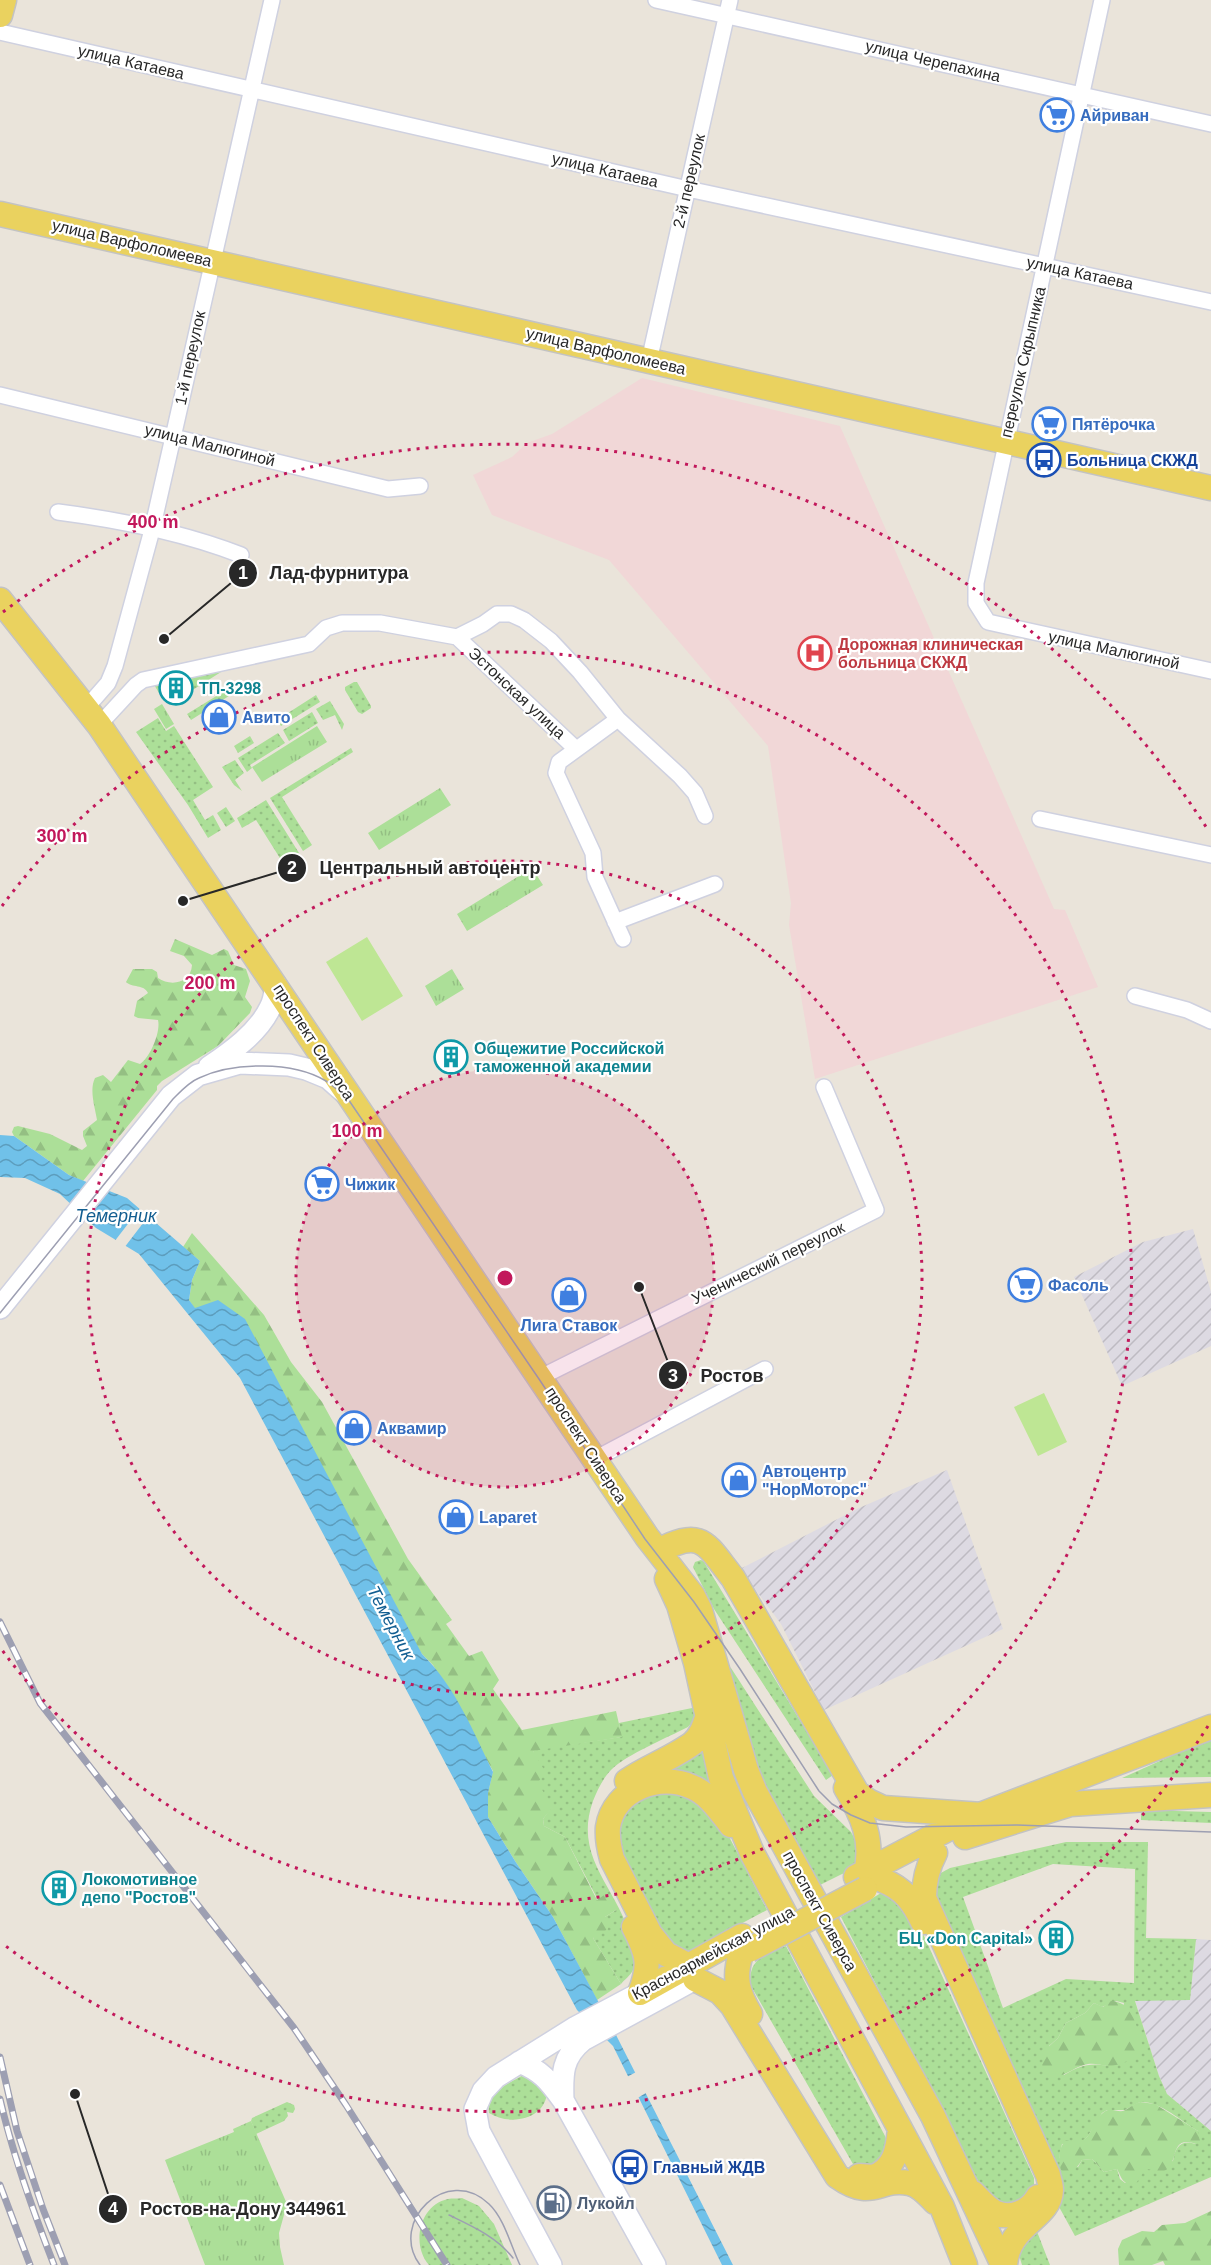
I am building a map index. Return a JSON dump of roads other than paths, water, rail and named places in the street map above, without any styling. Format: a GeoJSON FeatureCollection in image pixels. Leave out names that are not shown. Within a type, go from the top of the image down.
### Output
{"type":"FeatureCollection","features":[{"type":"Feature","properties":{"kind":"main road"},"geometry":{"type":"LineString","coordinates":[[0,15],[4,0]]}},
{"type":"Feature","properties":{"kind":"main road","name":"улица Варфоломеева"},"geometry":{"type":"LineString","coordinates":[[0,214],[1211,488]]}},
{"type":"Feature","properties":{"kind":"main road","name":"проспект Сиверса"},"geometry":{"type":"LineString","coordinates":[[0,600],[93,716],[657,1551],[693,1596],[700,1610],[754,1792],[933,2116],[1004,2265]]}},
{"type":"Feature","properties":{"kind":"main road"},"geometry":{"type":"LineString","coordinates":[[0,1308],[171,1096],[233,1049],[265,1016],[272,1005],[276,985]]}},
{"type":"Feature","properties":{"kind":"main road"},"geometry":{"type":"LineString","coordinates":[[289,1065],[303,1051],[308,1033]]}},
{"type":"Feature","properties":{"kind":"main road"},"geometry":{"type":"LineString","coordinates":[[198,1075],[240,1063],[289,1065],[328,1078],[350,1097]]}},
{"type":"Feature","properties":{"kind":"main road"},"geometry":{"type":"LineString","coordinates":[[657,1551],[680,1540],[696,1540],[709,1547],[732,1578],[756,1617],[857,1793],[883,1808],[982,1815]]}},
{"type":"Feature","properties":{"kind":"main road","name":"проспект Сиверса"},"geometry":{"type":"LineString","coordinates":[[657,1551],[686,1625],[721,1778],[752,1853],[942,2207],[965,2265]]}},
{"type":"Feature","properties":{"kind":"main road"},"geometry":{"type":"LineString","coordinates":[[721,1563],[728,1581],[859,1812],[869,1842],[870,1857],[867,1879],[896,1886],[907,1894],[916,1906],[1039,2173],[1041,2182],[1036,2201],[1022,2212],[1010,2215],[996,2213],[985,2206],[968,2188]]}},
{"type":"Feature","properties":{"kind":"main road"},"geometry":{"type":"LineString","coordinates":[[635,2001],[648,1972],[648,1958],[603,1866],[599,1849],[599,1822],[608,1800],[618,1788],[641,1771],[693,1742],[701,1733],[707,1718]]}},
{"type":"Feature","properties":{"kind":"main road","name":"Красноармейская улица"},"geometry":{"type":"LineString","coordinates":[[551,2265],[479,2131],[476,2109],[483,2091],[496,2077],[519,2062],[579,2034],[635,2001],[744,1947],[867,1879],[959,1823],[1211,1727]]}},
{"type":"Feature","properties":{"kind":"main road"},"geometry":{"type":"LineString","coordinates":[[752,1853],[714,1803],[693,1787],[675,1781],[659,1780],[645,1784],[617,1806],[609,1825],[609,1846],[612,1859],[650,1934],[666,1954],[720,1992],[732,2005],[837,2176],[849,2184],[862,2188],[877,2188],[900,2182],[910,2183],[921,2188],[942,2207]]}},
{"type":"Feature","properties":{"kind":"main road","name":"Красноармейская улица"},"geometry":{"type":"LineString","coordinates":[[867,1879],[935,1853],[964,1837],[1070,1804],[1211,1795]]}},
{"type":"Feature","properties":{"kind":"main road"},"geometry":{"type":"LineString","coordinates":[[935,1853],[926,1874],[924,1898],[1048,2175],[1051,2190],[1048,2203],[1038,2216],[1025,2224],[1015,2236],[1004,2265]]}},
{"type":"Feature","properties":{"kind":"main road"},"geometry":{"type":"LineString","coordinates":[[744,1947],[736,1972],[736,1983],[741,1998],[845,2167],[864,2177],[879,2175],[893,2163],[898,2149],[900,2129]]}},
{"type":"Feature","properties":{"kind":"main road"},"geometry":{"type":"LineString","coordinates":[[563,2100],[564,2063],[579,2034]]}},
{"type":"Feature","properties":{"kind":"main road"},"geometry":{"type":"LineString","coordinates":[[519,2062],[536,2069],[546,2077],[563,2100],[656,2265]]}},
{"type":"Feature","properties":{"kind":"street","name":"1-й переулок"},"geometry":{"type":"LineString","coordinates":[[93,716],[115,666],[152,530],[211,261],[253,90],[272,0]]}},
{"type":"Feature","properties":{"kind":"street","name":"улица Черепахина"},"geometry":{"type":"LineString","coordinates":[[656,0],[1211,124]]}},
{"type":"Feature","properties":{"kind":"street","name":"2-й переулок"},"geometry":{"type":"LineString","coordinates":[[649,361],[730,0]]}},
{"type":"Feature","properties":{"kind":"street","name":"переулок Скрыпника"},"geometry":{"type":"LineString","coordinates":[[976,583],[1102,0]]}},
{"type":"Feature","properties":{"kind":"street","name":"улица Катаева"},"geometry":{"type":"LineString","coordinates":[[0,32],[688,189],[1211,302]]}},
{"type":"Feature","properties":{"kind":"street","name":"улица Малюгиной"},"geometry":{"type":"LineString","coordinates":[[0,395],[174,435],[388,489],[420,486]]}},
{"type":"Feature","properties":{"kind":"street"},"geometry":{"type":"LineString","coordinates":[[57,512],[103,518],[179,534],[241,555]]}},
{"type":"Feature","properties":{"kind":"street","name":"улица Малюгиной"},"geometry":{"type":"LineString","coordinates":[[976,583],[976,603],[988,622],[1211,671]]}},
{"type":"Feature","properties":{"kind":"street"},"geometry":{"type":"LineString","coordinates":[[93,716],[143,680],[309,644],[330,626],[342,623],[381,623],[457,637],[483,624],[496,614],[511,614],[524,620],[551,641],[618,719],[646,742],[688,784],[695,793],[705,816]]}},
{"type":"Feature","properties":{"kind":"street","name":"Эстонская улица"},"geometry":{"type":"LineString","coordinates":[[457,637],[576,749]]}},
{"type":"Feature","properties":{"kind":"street","name":"Эстонская улица"},"geometry":{"type":"LineString","coordinates":[[618,719],[559,762],[556,773],[593,853],[595,877],[623,939]]}},
{"type":"Feature","properties":{"kind":"street"},"geometry":{"type":"LineString","coordinates":[[1040,819],[1211,855]]}},
{"type":"Feature","properties":{"kind":"street"},"geometry":{"type":"LineString","coordinates":[[615,922],[715,884]]}},
{"type":"Feature","properties":{"kind":"street"},"geometry":{"type":"LineString","coordinates":[[1136,996],[1187,1010],[1211,1021]]}},
{"type":"Feature","properties":{"kind":"street","name":"Ученический переулок"},"geometry":{"type":"LineString","coordinates":[[541,1377],[876,1210],[824,1087]]}},
{"type":"Feature","properties":{"kind":"street"},"geometry":{"type":"LineString","coordinates":[[595,1459],[765,1369]]}},
{"type":"Feature","properties":{"kind":"water","name":"Темерник"},"geometry":{"type":"Polygon","coordinates":[[[0,1135],[14,1136],[69,1175],[127,1198],[200,1261],[192,1280],[189,1300],[195,1308],[218,1300],[245,1319],[422,1654],[444,1680],[470,1725],[493,1772],[488,1793],[488,1817],[553,1917],[614,2031],[733,2265],[722,2265],[613,2046],[577,2010],[240,1378],[139,1254],[96,1228],[60,1194],[25,1178],[0,1177],[0,1135]]]}},
{"type":"Feature","properties":{"kind":"tram line"},"geometry":{"type":"LineString","coordinates":[[0,1313],[173,1099],[188,1084],[213,1073],[245,1067],[280,1067],[312,1074],[329,1083],[348,1099],[645,1539],[694,1602],[819,1791],[832,1804],[870,1823],[906,1827],[1017,1825],[1211,1832]]}},
{"type":"Feature","properties":{"kind":"tram line"},"geometry":{"type":"LineString","coordinates":[[420,2265],[412,2248],[411,2232],[417,2216],[427,2203],[440,2194],[456,2191],[473,2193],[489,2204],[503,2224],[520,2265]]}},
{"type":"Feature","properties":{"kind":"tram line"},"geometry":{"type":"LineString","coordinates":[[449,2215],[492,2238],[513,2258]]}},
{"type":"Feature","properties":{"kind":"railway"},"geometry":{"type":"LineString","coordinates":[[0,1622],[40,1703],[294,2028],[346,2105],[447,2265]]}},
{"type":"Feature","properties":{"kind":"railway"},"geometry":{"type":"LineString","coordinates":[[0,2057],[17,2131],[43,2209],[65,2265]]}},
{"type":"Feature","properties":{"kind":"railway"},"geometry":{"type":"LineString","coordinates":[[0,2099],[24,2183],[54,2265]]}},
{"type":"Feature","properties":{"kind":"railway"},"geometry":{"type":"LineString","coordinates":[[0,2185],[30,2265]]}},
{"type":"Feature","properties":{"kind":"place","name":"Айриван"},"geometry":{"type":"Point","coordinates":[1057,115]}},
{"type":"Feature","properties":{"kind":"place","name":"Пятёрочка"},"geometry":{"type":"Point","coordinates":[1049,424]}},
{"type":"Feature","properties":{"kind":"place","name":"Больница СКЖД"},"geometry":{"type":"Point","coordinates":[1044,460]}},
{"type":"Feature","properties":{"kind":"place","name":"Лад-фурнитура"},"geometry":{"type":"Point","coordinates":[164,639]}},
{"type":"Feature","properties":{"kind":"place","name":"Дорожная клиническая больница СКЖД"},"geometry":{"type":"Point","coordinates":[815,653]}},
{"type":"Feature","properties":{"kind":"place","name":"ТП-3298"},"geometry":{"type":"Point","coordinates":[176,688]}},
{"type":"Feature","properties":{"kind":"place","name":"Авито"},"geometry":{"type":"Point","coordinates":[219,717]}},
{"type":"Feature","properties":{"kind":"place","name":"Центральный автоцентр"},"geometry":{"type":"Point","coordinates":[183,901]}},
{"type":"Feature","properties":{"kind":"place","name":"Общежитие Российской таможенной академии"},"geometry":{"type":"Point","coordinates":[451,1057]}},
{"type":"Feature","properties":{"kind":"place","name":"Чижик"},"geometry":{"type":"Point","coordinates":[322,1184]}},
{"type":"Feature","properties":{"kind":"place","name":"Фасоль"},"geometry":{"type":"Point","coordinates":[1025,1285]}},
{"type":"Feature","properties":{"kind":"place","name":"Ростов"},"geometry":{"type":"Point","coordinates":[639,1287]}},
{"type":"Feature","properties":{"kind":"place","name":"Лига Ставок"},"geometry":{"type":"Point","coordinates":[569,1295]}},
{"type":"Feature","properties":{"kind":"place","name":"Аквамир"},"geometry":{"type":"Point","coordinates":[354,1428]}},
{"type":"Feature","properties":{"kind":"place","name":"Автоцентр \"НорМоторс\""},"geometry":{"type":"Point","coordinates":[739,1480]}},
{"type":"Feature","properties":{"kind":"place","name":"Laparet"},"geometry":{"type":"Point","coordinates":[456,1517]}},
{"type":"Feature","properties":{"kind":"place","name":"Локомотивное депо \"Ростов\""},"geometry":{"type":"Point","coordinates":[59,1888]}},
{"type":"Feature","properties":{"kind":"place","name":"БЦ «Don Capital»"},"geometry":{"type":"Point","coordinates":[1056,1938]}},
{"type":"Feature","properties":{"kind":"place","name":"Ростов-на-Дону 344961"},"geometry":{"type":"Point","coordinates":[75,2094]}},
{"type":"Feature","properties":{"kind":"place","name":"Главный ЖДВ"},"geometry":{"type":"Point","coordinates":[630,2167]}},
{"type":"Feature","properties":{"kind":"place","name":"Лукойл"},"geometry":{"type":"Point","coordinates":[554,2203]}}]}
